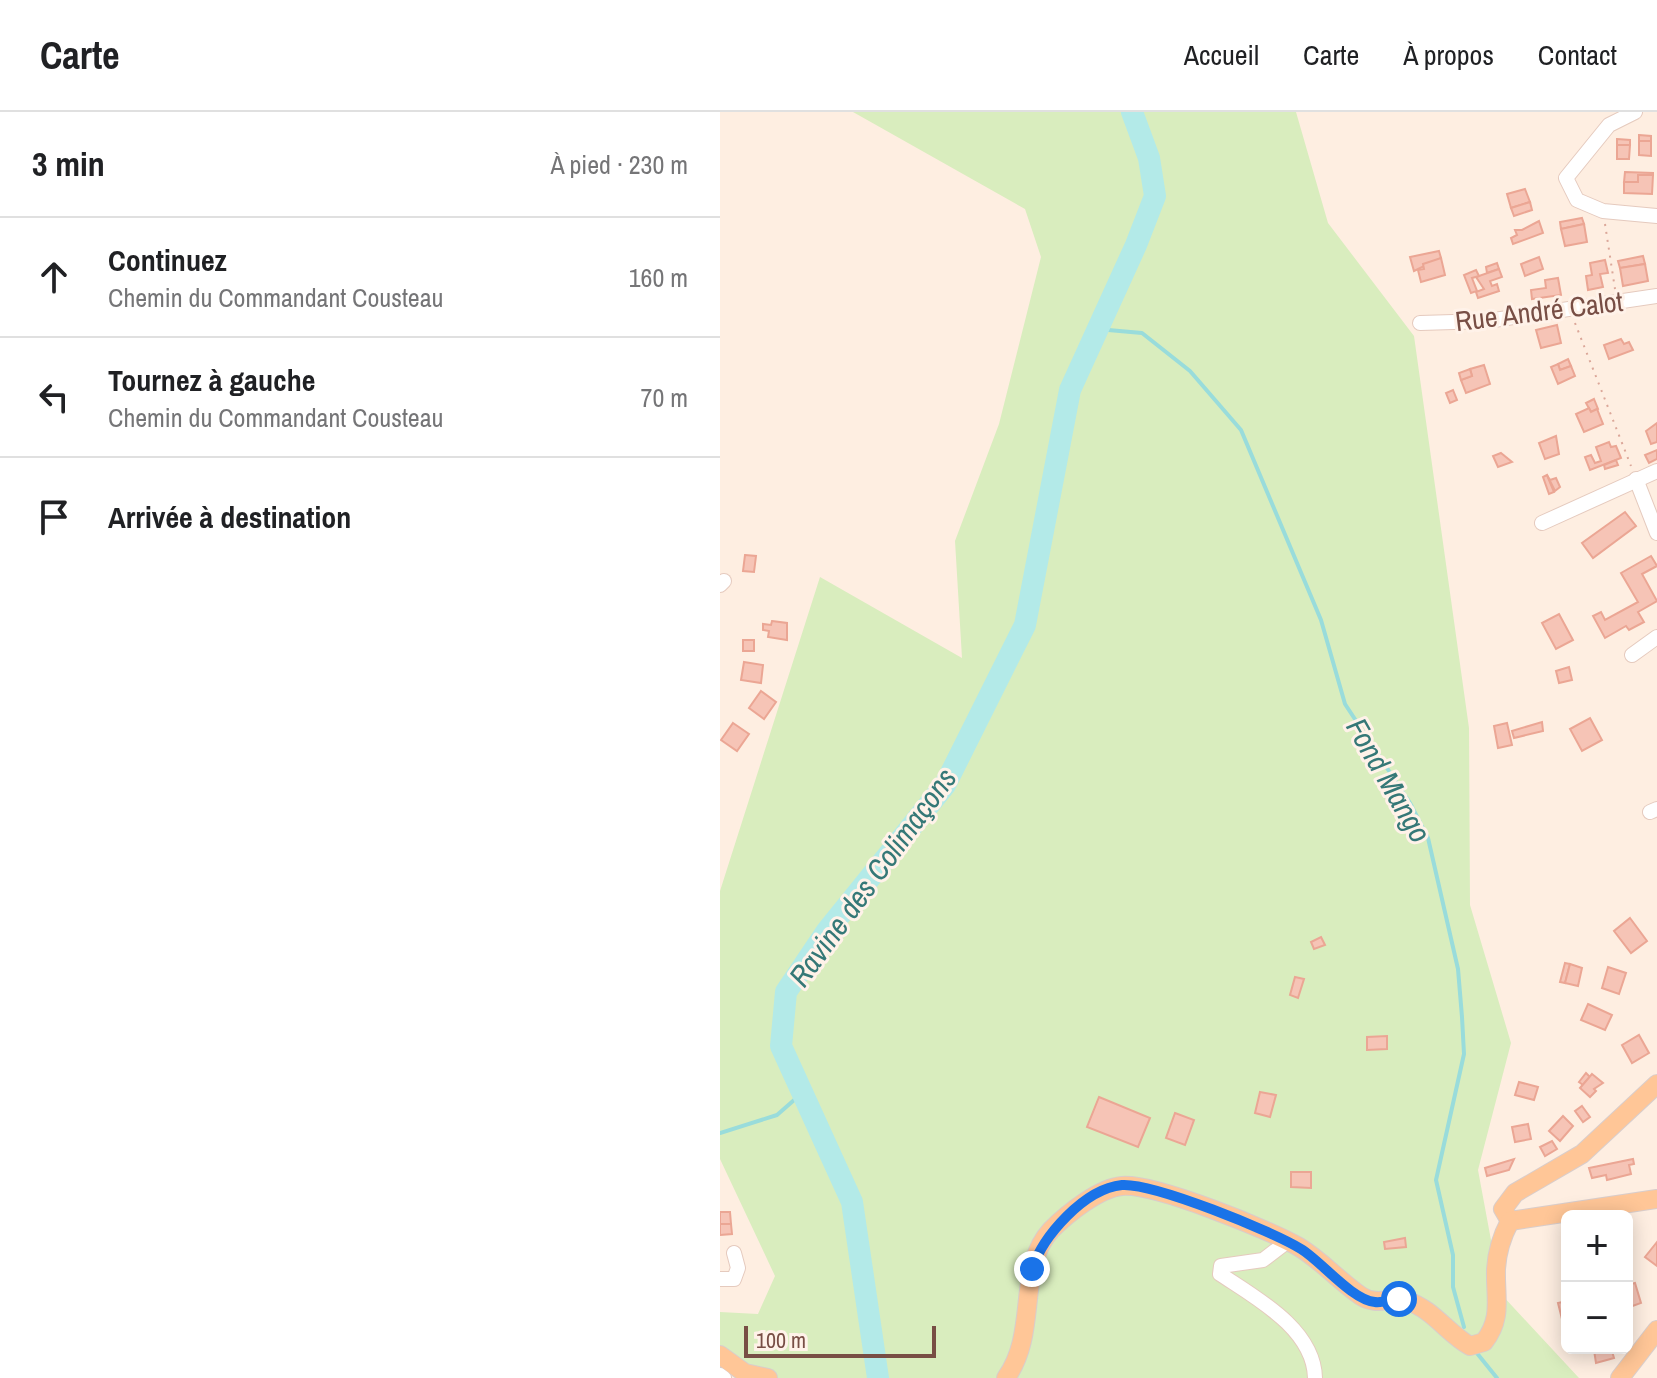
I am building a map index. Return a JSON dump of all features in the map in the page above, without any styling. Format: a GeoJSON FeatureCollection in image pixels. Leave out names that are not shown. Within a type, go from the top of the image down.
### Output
{"type":"FeatureCollection","features":[{"type":"Feature","properties":{"kind":"main road"},"geometry":{"type":"LineString","coordinates":[[1510,1221],[1503,1209],[1515,1193],[1582,1154],[1657,1084]]}},
{"type":"Feature","properties":{"kind":"main road"},"geometry":{"type":"LineString","coordinates":[[1006,1378],[1025,1338],[1032,1269],[1039,1248],[1051,1230],[1091,1198],[1122,1185],[1156,1192],[1288,1241],[1362,1298],[1376,1302],[1399,1299],[1426,1308],[1470,1346],[1484,1342],[1498,1315],[1496,1268],[1500,1240],[1510,1221]]}},
{"type":"Feature","properties":{"kind":"main road"},"geometry":{"type":"LineString","coordinates":[[1510,1221],[1657,1199]]}},
{"type":"Feature","properties":{"kind":"main road"},"geometry":{"type":"LineString","coordinates":[[1620,1378],[1657,1330]]}},
{"type":"Feature","properties":{"kind":"main road"},"geometry":{"type":"LineString","coordinates":[[720,1355],[745,1373],[768,1378]]}},
{"type":"Feature","properties":{"kind":"street"},"geometry":{"type":"LineString","coordinates":[[1635,112],[1609,125],[1566,178],[1577,200],[1603,211],[1657,216]]}},
{"type":"Feature","properties":{"kind":"street","name":"Rue André Calot"},"geometry":{"type":"LineString","coordinates":[[1420,323],[1487,321],[1657,296]]}},
{"type":"Feature","properties":{"kind":"street"},"geometry":{"type":"LineString","coordinates":[[1542,523],[1657,471]]}},
{"type":"Feature","properties":{"kind":"street"},"geometry":{"type":"LineString","coordinates":[[1636,479],[1657,533]]}},
{"type":"Feature","properties":{"kind":"street"},"geometry":{"type":"LineString","coordinates":[[1632,655],[1657,637]]}},
{"type":"Feature","properties":{"kind":"street"},"geometry":{"type":"LineString","coordinates":[[1288,1241],[1263,1260],[1221,1266],[1220,1274],[1277,1312],[1309,1352],[1315,1378]]}},
{"type":"Feature","properties":{"kind":"street"},"geometry":{"type":"LineString","coordinates":[[720,1279],[734,1279],[738,1268],[734,1253]]}},
{"type":"Feature","properties":{"kind":"path"},"geometry":{"type":"LineString","coordinates":[[1603,211],[1617,303]]}},
{"type":"Feature","properties":{"kind":"path"},"geometry":{"type":"LineString","coordinates":[[1570,311],[1636,479]]}},
{"type":"Feature","properties":{"kind":"green space"},"geometry":{"type":"Polygon","coordinates":[[[853,112],[1296,112],[1328,223],[1414,336],[1469,728],[1470,905],[1511,1043],[1478,1170],[1501,1294],[1579,1378],[754,1378],[720,1360],[720,1312],[758,1314],[775,1276],[720,1159],[720,891],[820,577],[962,658],[955,541],[999,424],[1041,257],[1025,209],[853,112]]]}},
{"type":"Feature","properties":{"kind":"building"},"geometry":{"type":"Polygon","coordinates":[[[1639,135],[1651,136],[1651,141],[1639,141],[1639,135]]]}},
{"type":"Feature","properties":{"kind":"building"},"geometry":{"type":"Polygon","coordinates":[[[1617,139],[1630,140],[1630,145],[1617,145],[1617,139]]]}},
{"type":"Feature","properties":{"kind":"building"},"geometry":{"type":"Polygon","coordinates":[[[1639,141],[1651,141],[1651,156],[1639,155],[1639,141]]]}},
{"type":"Feature","properties":{"kind":"building"},"geometry":{"type":"Polygon","coordinates":[[[1617,145],[1630,145],[1629,159],[1617,159],[1617,145]]]}},
{"type":"Feature","properties":{"kind":"building"},"geometry":{"type":"Polygon","coordinates":[[[1625,172],[1653,175],[1638,175],[1638,182],[1624,182],[1625,172]]]}},
{"type":"Feature","properties":{"kind":"building"},"geometry":{"type":"Polygon","coordinates":[[[1638,175],[1653,175],[1652,194],[1624,193],[1624,182],[1638,182],[1638,175]]]}},
{"type":"Feature","properties":{"kind":"building"},"geometry":{"type":"Polygon","coordinates":[[[1525,189],[1530,202],[1511,208],[1507,194],[1525,189]]]}},
{"type":"Feature","properties":{"kind":"building"},"geometry":{"type":"Polygon","coordinates":[[[1530,202],[1532,210],[1514,216],[1511,208],[1530,202]]]}},
{"type":"Feature","properties":{"kind":"building"},"geometry":{"type":"Polygon","coordinates":[[[1582,218],[1584,224],[1561,229],[1560,222],[1582,218]]]}},
{"type":"Feature","properties":{"kind":"building"},"geometry":{"type":"Polygon","coordinates":[[[1539,221],[1543,233],[1513,244],[1511,238],[1517,235],[1515,230],[1522,230],[1539,221]]]}},
{"type":"Feature","properties":{"kind":"building"},"geometry":{"type":"Polygon","coordinates":[[[1584,224],[1587,242],[1565,246],[1561,229],[1584,224]]]}},
{"type":"Feature","properties":{"kind":"building"},"geometry":{"type":"Polygon","coordinates":[[[1439,251],[1441,258],[1414,271],[1410,257],[1439,251]]]}},
{"type":"Feature","properties":{"kind":"building"},"geometry":{"type":"Polygon","coordinates":[[[1643,256],[1645,264],[1620,268],[1618,261],[1643,256]]]}},
{"type":"Feature","properties":{"kind":"building"},"geometry":{"type":"Polygon","coordinates":[[[1539,257],[1543,269],[1525,276],[1521,264],[1539,257]]]}},
{"type":"Feature","properties":{"kind":"building"},"geometry":{"type":"Polygon","coordinates":[[[1441,258],[1445,275],[1421,282],[1418,270],[1424,269],[1423,264],[1441,258]]]}},
{"type":"Feature","properties":{"kind":"building"},"geometry":{"type":"Polygon","coordinates":[[[1605,260],[1608,273],[1600,274],[1603,287],[1588,290],[1586,276],[1592,275],[1590,263],[1605,260]]]}},
{"type":"Feature","properties":{"kind":"building"},"geometry":{"type":"Polygon","coordinates":[[[1497,263],[1499,269],[1487,273],[1486,267],[1497,263]]]}},
{"type":"Feature","properties":{"kind":"building"},"geometry":{"type":"Polygon","coordinates":[[[1645,264],[1648,281],[1623,286],[1620,268],[1645,264]]]}},
{"type":"Feature","properties":{"kind":"building"},"geometry":{"type":"Polygon","coordinates":[[[1499,269],[1502,277],[1490,281],[1492,286],[1497,284],[1499,291],[1478,298],[1476,292],[1484,289],[1476,277],[1499,269]]]}},
{"type":"Feature","properties":{"kind":"building"},"geometry":{"type":"Polygon","coordinates":[[[1476,270],[1479,276],[1472,278],[1477,291],[1471,293],[1464,275],[1476,270]]]}},
{"type":"Feature","properties":{"kind":"building"},"geometry":{"type":"Polygon","coordinates":[[[1558,278],[1561,295],[1532,299],[1531,290],[1546,288],[1545,280],[1558,278]]]}},
{"type":"Feature","properties":{"kind":"building"},"geometry":{"type":"Polygon","coordinates":[[[1557,325],[1561,343],[1541,348],[1536,330],[1557,325]]]}},
{"type":"Feature","properties":{"kind":"building"},"geometry":{"type":"Polygon","coordinates":[[[1621,339],[1624,344],[1629,342],[1633,350],[1609,359],[1604,345],[1621,339]]]}},
{"type":"Feature","properties":{"kind":"building"},"geometry":{"type":"Polygon","coordinates":[[[1568,359],[1571,366],[1560,370],[1558,364],[1568,359]]]}},
{"type":"Feature","properties":{"kind":"building"},"geometry":{"type":"Polygon","coordinates":[[[1558,364],[1560,370],[1571,366],[1575,376],[1558,384],[1551,367],[1558,364]]]}},
{"type":"Feature","properties":{"kind":"building"},"geometry":{"type":"Polygon","coordinates":[[[1484,365],[1490,384],[1466,393],[1461,380],[1472,376],[1470,369],[1484,365]]]}},
{"type":"Feature","properties":{"kind":"building"},"geometry":{"type":"Polygon","coordinates":[[[1470,369],[1472,376],[1461,380],[1459,373],[1470,369]]]}},
{"type":"Feature","properties":{"kind":"building"},"geometry":{"type":"Polygon","coordinates":[[[1453,390],[1457,400],[1450,403],[1446,393],[1453,390]]]}},
{"type":"Feature","properties":{"kind":"building"},"geometry":{"type":"Polygon","coordinates":[[[1594,399],[1598,409],[1591,412],[1586,403],[1594,399]]]}},
{"type":"Feature","properties":{"kind":"building"},"geometry":{"type":"Polygon","coordinates":[[[1589,408],[1591,412],[1597,409],[1603,424],[1584,432],[1576,414],[1589,408]]]}},
{"type":"Feature","properties":{"kind":"building"},"geometry":{"type":"Polygon","coordinates":[[[1657,423],[1657,442],[1651,444],[1646,431],[1657,423]]]}},
{"type":"Feature","properties":{"kind":"building"},"geometry":{"type":"Polygon","coordinates":[[[1556,436],[1559,454],[1545,459],[1539,443],[1556,436]]]}},
{"type":"Feature","properties":{"kind":"building"},"geometry":{"type":"Polygon","coordinates":[[[1609,442],[1611,447],[1616,446],[1621,458],[1590,470],[1585,457],[1591,455],[1595,463],[1601,461],[1596,447],[1609,442]]]}},
{"type":"Feature","properties":{"kind":"building"},"geometry":{"type":"Polygon","coordinates":[[[1657,450],[1657,459],[1649,463],[1645,455],[1657,450]]]}},
{"type":"Feature","properties":{"kind":"building"},"geometry":{"type":"Polygon","coordinates":[[[1501,453],[1512,462],[1498,467],[1493,456],[1501,453]]]}},
{"type":"Feature","properties":{"kind":"building"},"geometry":{"type":"Polygon","coordinates":[[[1616,460],[1618,465],[1605,469],[1604,465],[1616,460]]]}},
{"type":"Feature","properties":{"kind":"building"},"geometry":{"type":"Polygon","coordinates":[[[1547,475],[1554,492],[1549,494],[1543,477],[1547,475]]]}},
{"type":"Feature","properties":{"kind":"building"},"geometry":{"type":"Polygon","coordinates":[[[1547,475],[1550,480],[1556,478],[1560,487],[1555,491],[1547,475]]]}},
{"type":"Feature","properties":{"kind":"building"},"geometry":{"type":"Polygon","coordinates":[[[1625,512],[1636,526],[1593,558],[1582,543],[1625,512]]]}},
{"type":"Feature","properties":{"kind":"building"},"geometry":{"type":"Polygon","coordinates":[[[745,555],[756,556],[754,572],[743,571],[745,555]]]}},
{"type":"Feature","properties":{"kind":"building"},"geometry":{"type":"Polygon","coordinates":[[[1651,556],[1657,566],[1642,574],[1657,601],[1638,612],[1644,622],[1629,630],[1626,626],[1605,638],[1593,616],[1601,612],[1605,620],[1638,602],[1621,573],[1651,556]]]}},
{"type":"Feature","properties":{"kind":"building"},"geometry":{"type":"Polygon","coordinates":[[[1559,614],[1573,640],[1556,649],[1542,623],[1559,614]]]}},
{"type":"Feature","properties":{"kind":"building"},"geometry":{"type":"Polygon","coordinates":[[[772,621],[787,623],[787,640],[768,637],[769,631],[763,630],[763,624],[771,625],[772,621]]]}},
{"type":"Feature","properties":{"kind":"building"},"geometry":{"type":"Polygon","coordinates":[[[743,640],[754,640],[754,651],[743,651],[743,640]]]}},
{"type":"Feature","properties":{"kind":"building"},"geometry":{"type":"Polygon","coordinates":[[[744,662],[763,665],[761,683],[741,680],[744,662]]]}},
{"type":"Feature","properties":{"kind":"building"},"geometry":{"type":"Polygon","coordinates":[[[1569,667],[1572,680],[1559,683],[1556,671],[1569,667]]]}},
{"type":"Feature","properties":{"kind":"building"},"geometry":{"type":"Polygon","coordinates":[[[761,691],[776,702],[764,719],[749,708],[761,691]]]}},
{"type":"Feature","properties":{"kind":"building"},"geometry":{"type":"Polygon","coordinates":[[[1590,718],[1602,740],[1582,751],[1570,729],[1590,718]]]}},
{"type":"Feature","properties":{"kind":"building"},"geometry":{"type":"Polygon","coordinates":[[[1542,722],[1543,731],[1514,738],[1512,731],[1542,722]]]}},
{"type":"Feature","properties":{"kind":"building"},"geometry":{"type":"Polygon","coordinates":[[[733,723],[749,734],[737,751],[721,740],[733,723]]]}},
{"type":"Feature","properties":{"kind":"building"},"geometry":{"type":"Polygon","coordinates":[[[1507,723],[1512,745],[1498,748],[1494,726],[1507,723]]]}},
{"type":"Feature","properties":{"kind":"building"},"geometry":{"type":"Polygon","coordinates":[[[1630,918],[1647,941],[1631,953],[1614,931],[1630,918]]]}},
{"type":"Feature","properties":{"kind":"building"},"geometry":{"type":"Polygon","coordinates":[[[1321,937],[1325,945],[1314,949],[1311,942],[1321,937]]]}},
{"type":"Feature","properties":{"kind":"building"},"geometry":{"type":"Polygon","coordinates":[[[1565,963],[1570,964],[1565,983],[1560,982],[1565,963]]]}},
{"type":"Feature","properties":{"kind":"building"},"geometry":{"type":"Polygon","coordinates":[[[1570,964],[1582,968],[1578,986],[1565,983],[1570,964]]]}},
{"type":"Feature","properties":{"kind":"building"},"geometry":{"type":"Polygon","coordinates":[[[1608,967],[1626,973],[1619,994],[1602,988],[1608,967]]]}},
{"type":"Feature","properties":{"kind":"building"},"geometry":{"type":"Polygon","coordinates":[[[1295,977],[1304,979],[1298,998],[1290,995],[1295,977]]]}},
{"type":"Feature","properties":{"kind":"building"},"geometry":{"type":"Polygon","coordinates":[[[1588,1004],[1612,1015],[1605,1030],[1581,1020],[1588,1004]]]}},
{"type":"Feature","properties":{"kind":"building"},"geometry":{"type":"Polygon","coordinates":[[[1639,1035],[1649,1053],[1632,1063],[1622,1045],[1639,1035]]]}},
{"type":"Feature","properties":{"kind":"building"},"geometry":{"type":"Polygon","coordinates":[[[1387,1036],[1387,1049],[1367,1050],[1367,1037],[1387,1036]]]}},
{"type":"Feature","properties":{"kind":"building"},"geometry":{"type":"Polygon","coordinates":[[[1586,1073],[1590,1077],[1583,1085],[1579,1082],[1586,1073]]]}},
{"type":"Feature","properties":{"kind":"building"},"geometry":{"type":"Polygon","coordinates":[[[1592,1074],[1603,1083],[1594,1089],[1596,1091],[1590,1097],[1580,1088],[1592,1074]]]}},
{"type":"Feature","properties":{"kind":"building"},"geometry":{"type":"Polygon","coordinates":[[[1519,1082],[1538,1087],[1534,1100],[1515,1095],[1519,1082]]]}},
{"type":"Feature","properties":{"kind":"building"},"geometry":{"type":"Polygon","coordinates":[[[1260,1092],[1276,1095],[1270,1117],[1255,1113],[1260,1092]]]}},
{"type":"Feature","properties":{"kind":"building"},"geometry":{"type":"Polygon","coordinates":[[[1099,1097],[1150,1118],[1138,1147],[1087,1127],[1099,1097]]]}},
{"type":"Feature","properties":{"kind":"building"},"geometry":{"type":"Polygon","coordinates":[[[1582,1106],[1590,1117],[1583,1122],[1575,1111],[1582,1106]]]}},
{"type":"Feature","properties":{"kind":"building"},"geometry":{"type":"Polygon","coordinates":[[[1175,1113],[1194,1120],[1185,1145],[1166,1138],[1175,1113]]]}},
{"type":"Feature","properties":{"kind":"building"},"geometry":{"type":"Polygon","coordinates":[[[1563,1116],[1573,1126],[1560,1141],[1549,1131],[1563,1116]]]}},
{"type":"Feature","properties":{"kind":"building"},"geometry":{"type":"Polygon","coordinates":[[[1528,1124],[1531,1139],[1515,1142],[1512,1127],[1528,1124]]]}},
{"type":"Feature","properties":{"kind":"building"},"geometry":{"type":"Polygon","coordinates":[[[1552,1141],[1557,1149],[1545,1156],[1540,1147],[1552,1141]]]}},
{"type":"Feature","properties":{"kind":"building"},"geometry":{"type":"Polygon","coordinates":[[[1514,1159],[1509,1170],[1487,1176],[1485,1168],[1514,1159]]]}},
{"type":"Feature","properties":{"kind":"building"},"geometry":{"type":"Polygon","coordinates":[[[1633,1159],[1634,1164],[1629,1165],[1631,1174],[1607,1180],[1606,1175],[1592,1178],[1589,1168],[1633,1159]]]}},
{"type":"Feature","properties":{"kind":"building"},"geometry":{"type":"Polygon","coordinates":[[[1291,1172],[1311,1172],[1311,1188],[1291,1187],[1291,1172]]]}},
{"type":"Feature","properties":{"kind":"building"},"geometry":{"type":"Polygon","coordinates":[[[720,1212],[730,1212],[731,1224],[720,1224],[720,1212]]]}},
{"type":"Feature","properties":{"kind":"building"},"geometry":{"type":"Polygon","coordinates":[[[720,1224],[731,1224],[732,1234],[720,1235],[720,1224]]]}},
{"type":"Feature","properties":{"kind":"building"},"geometry":{"type":"Polygon","coordinates":[[[1405,1238],[1406,1247],[1385,1249],[1384,1242],[1405,1238]]]}},
{"type":"Feature","properties":{"kind":"building"},"geometry":{"type":"Polygon","coordinates":[[[1657,1242],[1657,1266],[1645,1257],[1657,1242]]]}},
{"type":"Feature","properties":{"kind":"building"},"geometry":{"type":"Polygon","coordinates":[[[1633,1284],[1641,1303],[1633,1306],[1633,1284]]]}},
{"type":"Feature","properties":{"kind":"building"},"geometry":{"type":"Polygon","coordinates":[[[1595,1354],[1613,1354],[1614,1358],[1596,1363],[1595,1354]]]}},
{"type":"Feature","properties":{"kind":"waterway","name":"Ravine des Colimaçons"},"geometry":{"type":"LineString","coordinates":[[878,1378],[852,1202],[781,1046],[786,992],[827,931],[945,785],[1025,625],[1070,390],[1155,196],[1149,158],[1132,112]]}},
{"type":"Feature","properties":{"kind":"waterway","name":"Fond Mango"},"geometry":{"type":"LineString","coordinates":[[1097,329],[1142,333],[1190,371],[1241,430],[1321,620],[1345,704],[1410,803],[1428,838],[1458,969],[1462,1017],[1464,1054],[1436,1180],[1453,1255],[1453,1287],[1464,1327]]}},
{"type":"Feature","properties":{"kind":"waterway"},"geometry":{"type":"LineString","coordinates":[[720,1133],[777,1115],[801,1094]]}},
{"type":"Feature","properties":{"kind":"waterway","name":"Fond Mango"},"geometry":{"type":"LineString","coordinates":[[1476,1352],[1497,1378]]}},
{"type":"Feature","properties":{"kind":"route"},"geometry":{"type":"LineString","coordinates":[[1032,1269],[1039,1248],[1051,1230],[1091,1198],[1122,1185],[1156,1192],[1273,1233],[1320,1262],[1362,1298],[1376,1302],[1399,1299]]}}]}
